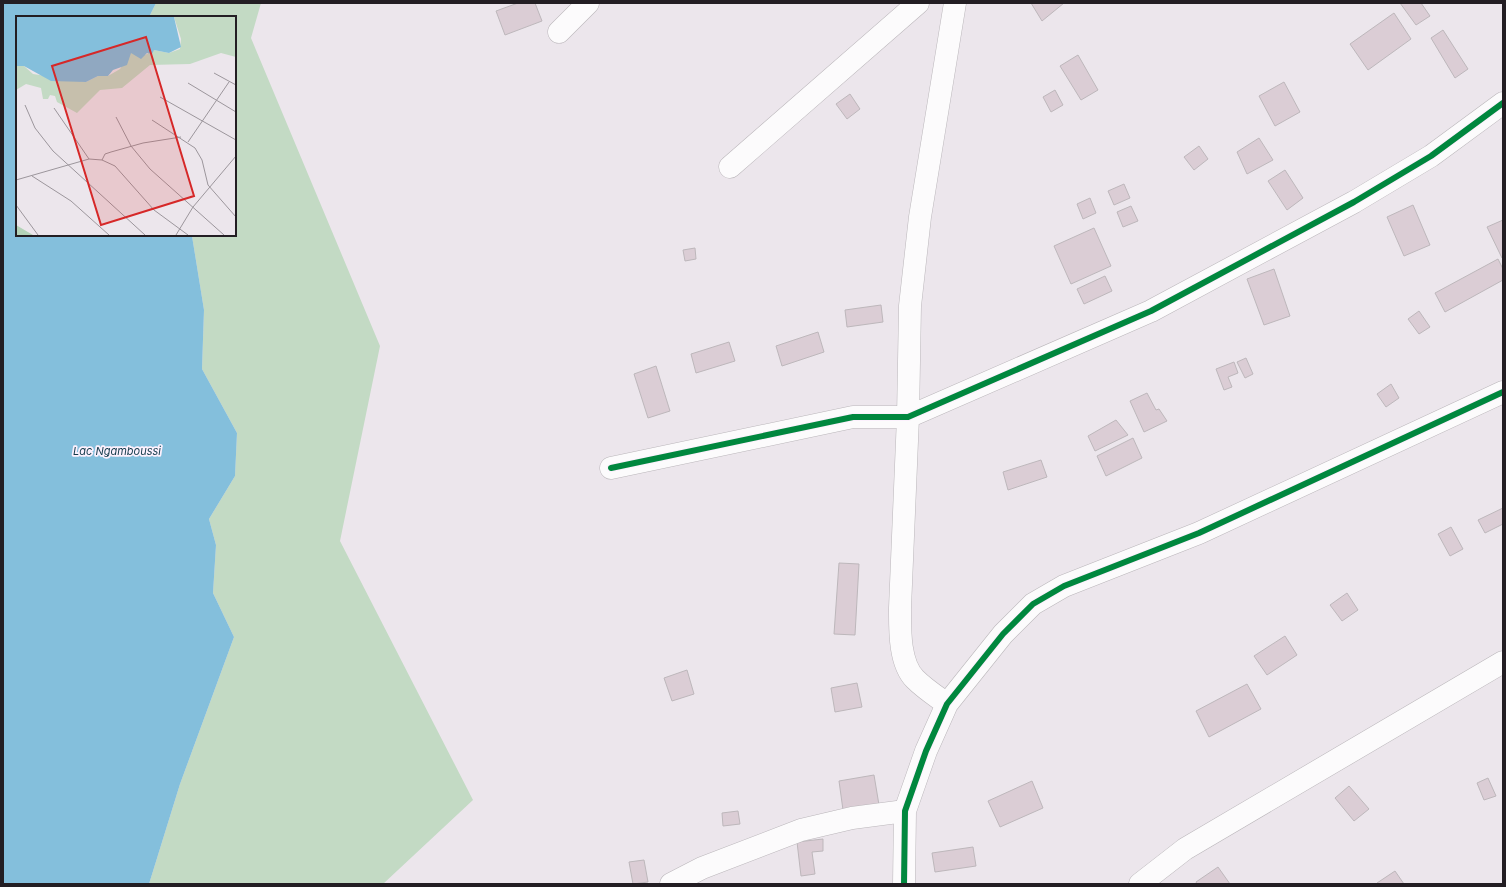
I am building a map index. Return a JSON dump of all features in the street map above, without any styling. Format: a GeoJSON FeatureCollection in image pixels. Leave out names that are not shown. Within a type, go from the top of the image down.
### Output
{"type":"FeatureCollection","features":[{"type":"Feature","properties":{"kind":"street"},"geometry":{"type":"LineString","coordinates":[[559,32],[588,3]]}},
{"type":"Feature","properties":{"kind":"street"},"geometry":{"type":"LineString","coordinates":[[730,167],[918,3]]}},
{"type":"Feature","properties":{"kind":"street"},"geometry":{"type":"LineString","coordinates":[[947,704],[914,678],[907,667],[901,637],[900,608],[908,417],[910,306],[920,217],[955,3]]}},
{"type":"Feature","properties":{"kind":"street"},"geometry":{"type":"LineString","coordinates":[[611,468],[853,418],[908,417],[1158,307],[1347,206],[1386,183],[1431,156],[1503,103]]}},
{"type":"Feature","properties":{"kind":"street"},"geometry":{"type":"LineString","coordinates":[[904,884],[905,811],[926,751],[947,704],[1003,634],[1033,604],[1064,586],[1199,533],[1503,392]]}},
{"type":"Feature","properties":{"kind":"street"},"geometry":{"type":"LineString","coordinates":[[1140,884],[1185,849],[1503,662]]}},
{"type":"Feature","properties":{"kind":"street"},"geometry":{"type":"LineString","coordinates":[[671,884],[702,868],[801,830],[852,818],[905,811]]}},
{"type":"Feature","properties":{"kind":"green space"},"geometry":{"type":"Polygon","coordinates":[[[156,3],[261,3],[251,38],[380,346],[340,541],[473,800],[383,884],[149,884],[180,784],[234,637],[213,593],[216,545],[209,519],[235,476],[237,433],[202,369],[204,310],[192,236],[236,236],[236,16],[150,16],[156,3]]]}},
{"type":"Feature","properties":{"kind":"water","name":"Lac Ngamboussi"},"geometry":{"type":"Polygon","coordinates":[[[3,3],[156,3],[150,16],[16,16],[16,236],[192,236],[204,310],[202,369],[237,433],[235,476],[209,519],[216,545],[213,593],[234,637],[180,784],[149,884],[3,884],[3,3]]]}},
{"type":"Feature","properties":{"kind":"building"},"geometry":{"type":"Polygon","coordinates":[[[518,3],[535,3],[542,21],[505,35],[496,11],[518,3]]]}},
{"type":"Feature","properties":{"kind":"building"},"geometry":{"type":"Polygon","coordinates":[[[1031,3],[1064,3],[1042,21],[1031,3]]]}},
{"type":"Feature","properties":{"kind":"building"},"geometry":{"type":"Polygon","coordinates":[[[1400,3],[1421,3],[1430,16],[1416,25],[1400,3]]]}},
{"type":"Feature","properties":{"kind":"building"},"geometry":{"type":"Polygon","coordinates":[[[1394,13],[1411,39],[1368,70],[1350,44],[1394,13]]]}},
{"type":"Feature","properties":{"kind":"building"},"geometry":{"type":"Polygon","coordinates":[[[1443,30],[1468,69],[1455,78],[1431,38],[1443,30]]]}},
{"type":"Feature","properties":{"kind":"building"},"geometry":{"type":"Polygon","coordinates":[[[1078,55],[1098,90],[1081,100],[1060,66],[1078,55]]]}},
{"type":"Feature","properties":{"kind":"building"},"geometry":{"type":"Polygon","coordinates":[[[1284,82],[1300,112],[1275,126],[1259,96],[1284,82]]]}},
{"type":"Feature","properties":{"kind":"building"},"geometry":{"type":"Polygon","coordinates":[[[1055,90],[1063,105],[1051,112],[1043,97],[1055,90]]]}},
{"type":"Feature","properties":{"kind":"building"},"geometry":{"type":"Polygon","coordinates":[[[850,94],[860,109],[847,119],[836,104],[850,94]]]}},
{"type":"Feature","properties":{"kind":"building"},"geometry":{"type":"Polygon","coordinates":[[[1259,138],[1273,160],[1247,174],[1237,152],[1259,138]]]}},
{"type":"Feature","properties":{"kind":"building"},"geometry":{"type":"Polygon","coordinates":[[[1199,146],[1208,159],[1194,170],[1184,157],[1199,146]]]}},
{"type":"Feature","properties":{"kind":"building"},"geometry":{"type":"Polygon","coordinates":[[[1285,170],[1303,198],[1287,210],[1268,181],[1285,170]]]}},
{"type":"Feature","properties":{"kind":"building"},"geometry":{"type":"Polygon","coordinates":[[[1124,184],[1130,198],[1114,205],[1108,191],[1124,184]]]}},
{"type":"Feature","properties":{"kind":"building"},"geometry":{"type":"Polygon","coordinates":[[[1090,198],[1096,213],[1083,219],[1077,204],[1090,198]]]}},
{"type":"Feature","properties":{"kind":"building"},"geometry":{"type":"Polygon","coordinates":[[[1413,205],[1430,245],[1404,256],[1387,217],[1413,205]]]}},
{"type":"Feature","properties":{"kind":"building"},"geometry":{"type":"Polygon","coordinates":[[[1131,206],[1138,221],[1123,227],[1117,212],[1131,206]]]}},
{"type":"Feature","properties":{"kind":"building"},"geometry":{"type":"Polygon","coordinates":[[[1503,220],[1503,257],[1502,258],[1487,227],[1503,220]]]}},
{"type":"Feature","properties":{"kind":"building"},"geometry":{"type":"Polygon","coordinates":[[[1094,228],[1111,266],[1071,284],[1054,246],[1094,228]]]}},
{"type":"Feature","properties":{"kind":"building"},"geometry":{"type":"Polygon","coordinates":[[[695,248],[696,259],[685,261],[683,250],[695,248]]]}},
{"type":"Feature","properties":{"kind":"building"},"geometry":{"type":"Polygon","coordinates":[[[1498,259],[1503,269],[1503,280],[1445,312],[1435,293],[1498,259]]]}},
{"type":"Feature","properties":{"kind":"building"},"geometry":{"type":"Polygon","coordinates":[[[1274,269],[1290,316],[1264,325],[1247,279],[1274,269]]]}},
{"type":"Feature","properties":{"kind":"building"},"geometry":{"type":"Polygon","coordinates":[[[1105,276],[1112,291],[1084,304],[1077,289],[1105,276]]]}},
{"type":"Feature","properties":{"kind":"building"},"geometry":{"type":"Polygon","coordinates":[[[881,305],[883,322],[847,327],[845,310],[881,305]]]}},
{"type":"Feature","properties":{"kind":"building"},"geometry":{"type":"Polygon","coordinates":[[[1419,311],[1430,327],[1419,334],[1408,319],[1419,311]]]}},
{"type":"Feature","properties":{"kind":"building"},"geometry":{"type":"Polygon","coordinates":[[[818,332],[824,352],[782,366],[776,346],[818,332]]]}},
{"type":"Feature","properties":{"kind":"building"},"geometry":{"type":"Polygon","coordinates":[[[729,342],[735,361],[696,373],[691,354],[729,342]]]}},
{"type":"Feature","properties":{"kind":"building"},"geometry":{"type":"Polygon","coordinates":[[[1246,358],[1253,374],[1245,378],[1237,362],[1246,358]]]}},
{"type":"Feature","properties":{"kind":"building"},"geometry":{"type":"Polygon","coordinates":[[[1234,362],[1238,373],[1228,377],[1232,387],[1224,390],[1216,369],[1234,362]]]}},
{"type":"Feature","properties":{"kind":"building"},"geometry":{"type":"Polygon","coordinates":[[[656,366],[670,411],[648,418],[634,374],[656,366]]]}},
{"type":"Feature","properties":{"kind":"building"},"geometry":{"type":"Polygon","coordinates":[[[1391,384],[1399,398],[1386,407],[1377,394],[1391,384]]]}},
{"type":"Feature","properties":{"kind":"building"},"geometry":{"type":"Polygon","coordinates":[[[1147,393],[1156,410],[1159,409],[1167,421],[1144,432],[1130,401],[1147,393]]]}},
{"type":"Feature","properties":{"kind":"building"},"geometry":{"type":"Polygon","coordinates":[[[1116,420],[1128,435],[1095,451],[1088,436],[1116,420]]]}},
{"type":"Feature","properties":{"kind":"building"},"geometry":{"type":"Polygon","coordinates":[[[1133,438],[1142,458],[1106,476],[1097,456],[1133,438]]]}},
{"type":"Feature","properties":{"kind":"building"},"geometry":{"type":"Polygon","coordinates":[[[1041,460],[1047,477],[1008,490],[1003,472],[1041,460]]]}},
{"type":"Feature","properties":{"kind":"building"},"geometry":{"type":"Polygon","coordinates":[[[1503,508],[1503,524],[1485,533],[1478,520],[1503,508]]]}},
{"type":"Feature","properties":{"kind":"building"},"geometry":{"type":"Polygon","coordinates":[[[1451,527],[1463,549],[1450,556],[1438,534],[1451,527]]]}},
{"type":"Feature","properties":{"kind":"building"},"geometry":{"type":"Polygon","coordinates":[[[839,563],[859,564],[855,635],[834,634],[839,563]]]}},
{"type":"Feature","properties":{"kind":"building"},"geometry":{"type":"Polygon","coordinates":[[[1347,593],[1358,610],[1342,621],[1330,605],[1347,593]]]}},
{"type":"Feature","properties":{"kind":"building"},"geometry":{"type":"Polygon","coordinates":[[[1285,636],[1297,655],[1267,675],[1254,656],[1285,636]]]}},
{"type":"Feature","properties":{"kind":"building"},"geometry":{"type":"Polygon","coordinates":[[[687,670],[694,694],[672,701],[664,678],[687,670]]]}},
{"type":"Feature","properties":{"kind":"building"},"geometry":{"type":"Polygon","coordinates":[[[857,683],[862,707],[835,712],[831,688],[857,683]]]}},
{"type":"Feature","properties":{"kind":"building"},"geometry":{"type":"Polygon","coordinates":[[[1247,684],[1261,709],[1209,737],[1196,711],[1247,684]]]}},
{"type":"Feature","properties":{"kind":"building"},"geometry":{"type":"Polygon","coordinates":[[[874,775],[879,805],[843,810],[839,781],[874,775]]]}},
{"type":"Feature","properties":{"kind":"building"},"geometry":{"type":"Polygon","coordinates":[[[1488,778],[1496,796],[1484,800],[1477,783],[1488,778]]]}},
{"type":"Feature","properties":{"kind":"building"},"geometry":{"type":"Polygon","coordinates":[[[1032,781],[1043,808],[1000,827],[988,801],[1032,781]]]}},
{"type":"Feature","properties":{"kind":"building"},"geometry":{"type":"Polygon","coordinates":[[[1349,786],[1369,809],[1354,821],[1335,798],[1349,786]]]}},
{"type":"Feature","properties":{"kind":"building"},"geometry":{"type":"Polygon","coordinates":[[[738,811],[740,824],[723,826],[722,813],[738,811]]]}},
{"type":"Feature","properties":{"kind":"building"},"geometry":{"type":"Polygon","coordinates":[[[823,839],[823,851],[812,852],[815,874],[801,876],[797,842],[823,839]]]}},
{"type":"Feature","properties":{"kind":"building"},"geometry":{"type":"Polygon","coordinates":[[[973,847],[976,866],[935,872],[932,853],[973,847]]]}},
{"type":"Feature","properties":{"kind":"building"},"geometry":{"type":"Polygon","coordinates":[[[644,860],[648,882],[633,884],[629,862],[644,860]]]}},
{"type":"Feature","properties":{"kind":"building"},"geometry":{"type":"Polygon","coordinates":[[[1218,867],[1230,884],[1197,884],[1196,882],[1218,867]]]}},
{"type":"Feature","properties":{"kind":"building"},"geometry":{"type":"Polygon","coordinates":[[[1395,871],[1404,884],[1377,884],[1377,883],[1395,871]]]}},
{"type":"Feature","properties":{"kind":"cycle path"},"geometry":{"type":"LineString","coordinates":[[611,468],[853,417],[908,417],[1151,311],[1354,202],[1431,156],[1503,103]]}},
{"type":"Feature","properties":{"kind":"cycle path"},"geometry":{"type":"LineString","coordinates":[[904,884],[905,811],[926,751],[947,704],[1003,634],[1033,604],[1064,586],[1199,533],[1503,392]]}}]}
